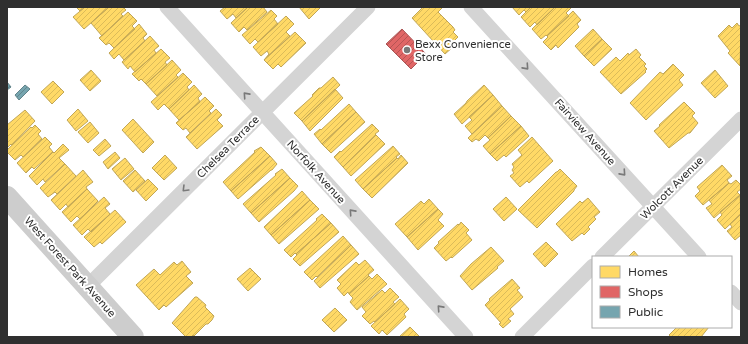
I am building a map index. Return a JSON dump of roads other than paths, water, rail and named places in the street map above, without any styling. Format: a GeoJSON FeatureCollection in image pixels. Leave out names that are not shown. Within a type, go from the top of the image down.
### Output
{"type":"FeatureCollection","features":[{"type":"Feature","properties":{"kind":"main road","name":"West Forest Park Avenue"},"geometry":{"type":"LineString","coordinates":[[7,197],[88,286],[125,332]]}},
{"type":"Feature","properties":{"kind":"street","name":"Norfolk Avenue"},"geometry":{"type":"LineString","coordinates":[[167,7],[466,337]]}},
{"type":"Feature","properties":{"kind":"street","name":"Chelsea Terrace"},"geometry":{"type":"LineString","coordinates":[[88,286],[368,7]]}},
{"type":"Feature","properties":{"kind":"street","name":"Fairview Avenue"},"geometry":{"type":"LineString","coordinates":[[471,7],[698,256]]}},
{"type":"Feature","properties":{"kind":"street","name":"Wolcott Avenue"},"geometry":{"type":"LineString","coordinates":[[603,256],[741,119]]}},
{"type":"Feature","properties":{"kind":"street"},"geometry":{"type":"LineString","coordinates":[[522,337],[592,267]]}},
{"type":"Feature","properties":{"kind":"street"},"geometry":{"type":"LineString","coordinates":[[732,293],[741,303]]}},
{"type":"Feature","properties":{"kind":"place","name":"Bexx Convenience Store"},"geometry":{"type":"Point","coordinates":[407,50]}}]}
